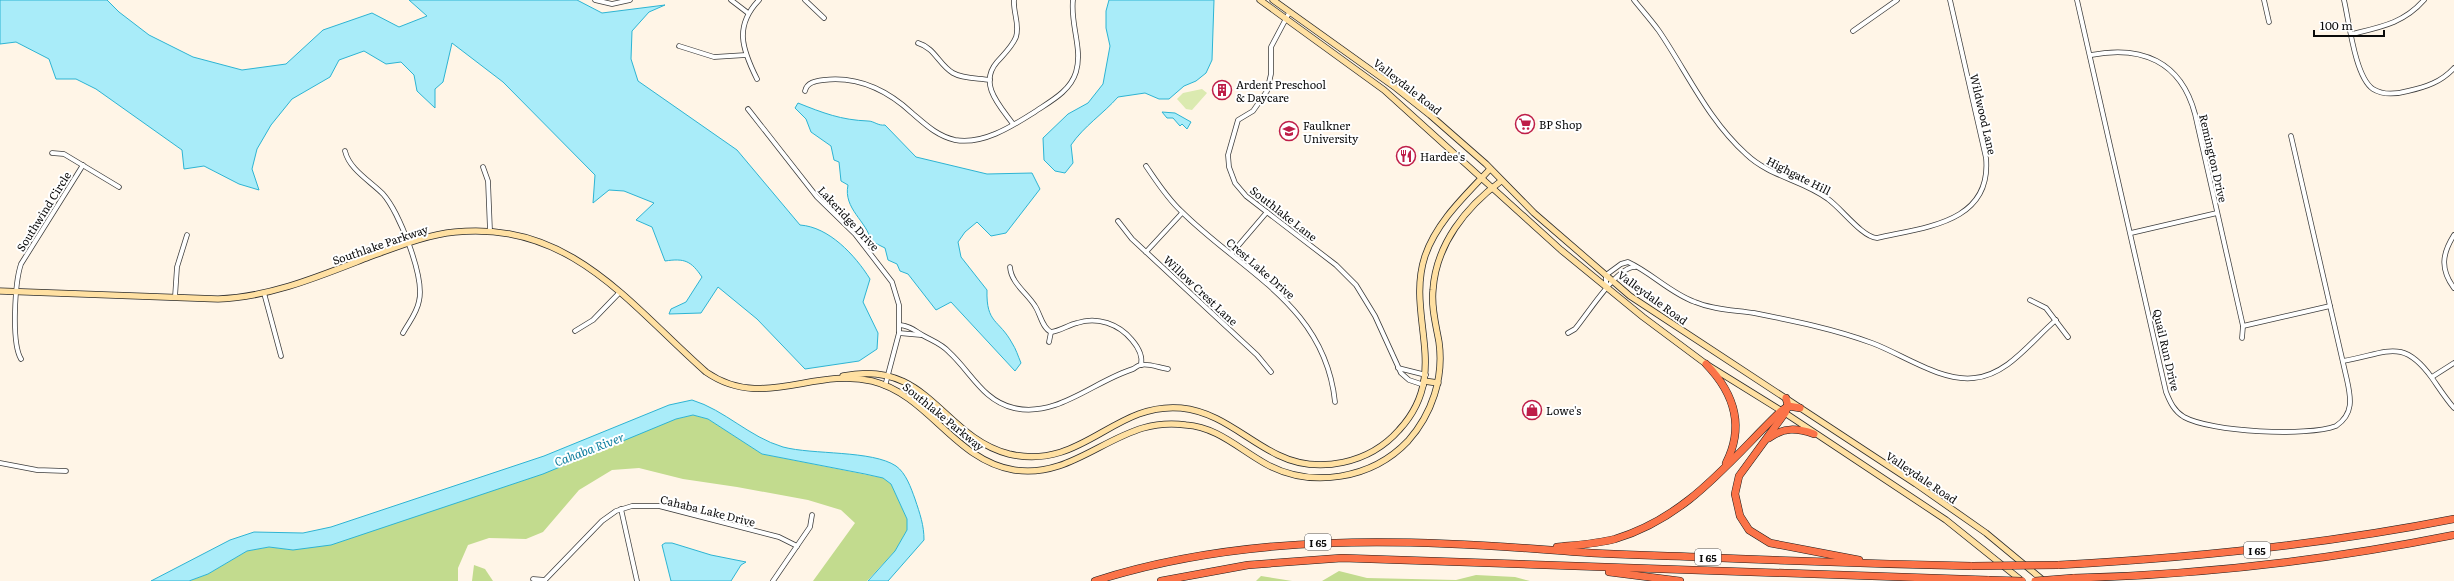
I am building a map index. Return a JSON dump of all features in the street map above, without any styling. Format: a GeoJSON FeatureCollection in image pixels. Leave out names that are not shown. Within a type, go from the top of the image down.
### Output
{"type":"FeatureCollection","features":[{"type":"Feature","properties":{"kind":"highway"},"geometry":{"type":"LineString","coordinates":[[1706,364],[1723,384],[1736,413],[1734,444],[1724,468]]}},
{"type":"Feature","properties":{"kind":"highway"},"geometry":{"type":"LineString","coordinates":[[1786,398],[1785,410],[1765,441],[1744,468],[1736,484],[1737,509],[1749,530],[1763,539],[1781,546],[1843,556],[1871,563]]}},
{"type":"Feature","properties":{"kind":"highway"},"geometry":{"type":"LineString","coordinates":[[1545,549],[1604,542],[1650,526],[1692,499],[1785,410],[1800,408]]}},
{"type":"Feature","properties":{"kind":"highway"},"geometry":{"type":"LineString","coordinates":[[1765,441],[1775,433],[1791,429],[1814,434]]}},
{"type":"Feature","properties":{"kind":"highway","name":"I 65"},"geometry":{"type":"LineString","coordinates":[[1095,581],[1187,557],[1288,544],[1375,542],[1871,563],[1972,566],[2058,565],[2170,559],[2280,548],[2370,535],[2454,519]]}},
{"type":"Feature","properties":{"kind":"highway","name":"I 65"},"geometry":{"type":"LineString","coordinates":[[2035,581],[2073,578],[2130,577],[2232,567],[2334,555],[2454,535]]}},
{"type":"Feature","properties":{"kind":"highway","name":"I 65"},"geometry":{"type":"LineString","coordinates":[[1161,581],[1248,565],[1342,558],[2022,581]]}},
{"type":"Feature","properties":{"kind":"highway"},"geometry":{"type":"LineString","coordinates":[[1580,567],[1680,581]]}},
{"type":"Feature","properties":{"kind":"street"},"geometry":{"type":"LineString","coordinates":[[595,0],[612,4],[630,0]]}},
{"type":"Feature","properties":{"kind":"street"},"geometry":{"type":"LineString","coordinates":[[731,0],[748,13]]}},
{"type":"Feature","properties":{"kind":"street"},"geometry":{"type":"LineString","coordinates":[[757,80],[746,55],[742,32],[748,13],[759,0]]}},
{"type":"Feature","properties":{"kind":"street"},"geometry":{"type":"LineString","coordinates":[[805,0],[824,18]]}},
{"type":"Feature","properties":{"kind":"street"},"geometry":{"type":"LineString","coordinates":[[1013,124],[993,98],[990,80],[995,65],[1008,50],[1016,37],[1017,23],[1014,0]]}},
{"type":"Feature","properties":{"kind":"street"},"geometry":{"type":"LineString","coordinates":[[805,91],[810,84],[820,80],[841,79],[858,82],[890,96],[932,131],[955,140],[979,139],[1013,124],[1063,92],[1075,74],[1078,55],[1073,0]]}},
{"type":"Feature","properties":{"kind":"street","name":"Valleydale Road"},"geometry":{"type":"LineString","coordinates":[[1260,0],[1287,15],[1396,88],[1490,169],[1501,181],[1630,296],[1786,398],[1970,522],[2044,581]]}},
{"type":"Feature","properties":{"kind":"street","name":"Valleydale Road"},"geometry":{"type":"LineString","coordinates":[[1273,0],[1287,15],[1384,90],[1561,250],[1606,288],[1706,364],[1785,410],[1814,434],[1946,520],[2022,581]]}},
{"type":"Feature","properties":{"kind":"street","name":"Highgate Hill"},"geometry":{"type":"LineString","coordinates":[[1634,0],[1659,30],[1683,72],[1722,126],[1741,150],[1754,161],[1771,172],[1826,197],[1868,236],[1877,238],[1928,225]]}},
{"type":"Feature","properties":{"kind":"street"},"geometry":{"type":"LineString","coordinates":[[1853,31],[1897,0]]}},
{"type":"Feature","properties":{"kind":"street","name":"Wildwood Lane"},"geometry":{"type":"LineString","coordinates":[[1928,225],[1949,220],[1969,208],[1980,195],[1986,172],[1986,158],[1950,0]]}},
{"type":"Feature","properties":{"kind":"street","name":"Quail Run Drive"},"geometry":{"type":"LineString","coordinates":[[2077,0],[2091,55],[2166,392],[2173,406],[2183,416],[2198,422],[2268,432],[2331,428],[2343,421],[2350,408],[2351,400],[2343,361],[2291,136]]}},
{"type":"Feature","properties":{"kind":"street"},"geometry":{"type":"LineString","coordinates":[[2264,0],[2269,22]]}},
{"type":"Feature","properties":{"kind":"street"},"geometry":{"type":"LineString","coordinates":[[2344,0],[2362,73],[2368,84],[2378,91],[2397,94],[2427,87],[2438,81],[2454,68]]}},
{"type":"Feature","properties":{"kind":"street"},"geometry":{"type":"LineString","coordinates":[[2352,34],[2402,20],[2424,0]]}},
{"type":"Feature","properties":{"kind":"street","name":"Southlake Lane"},"geometry":{"type":"LineString","coordinates":[[1287,15],[1271,47],[1270,83],[1253,111],[1238,120],[1228,155],[1230,172],[1238,187],[1267,212],[1336,265],[1356,285],[1375,316],[1398,368],[1409,380],[1425,380]]}},
{"type":"Feature","properties":{"kind":"street"},"geometry":{"type":"LineString","coordinates":[[918,43],[928,47],[945,67],[955,74],[990,80]]}},
{"type":"Feature","properties":{"kind":"street"},"geometry":{"type":"LineString","coordinates":[[679,46],[714,57],[746,55]]}},
{"type":"Feature","properties":{"kind":"street","name":"Remington Drive"},"geometry":{"type":"LineString","coordinates":[[2091,55],[2116,51],[2136,53],[2159,62],[2177,78],[2185,88],[2193,106],[2243,326],[2242,338]]}},
{"type":"Feature","properties":{"kind":"street","name":"Lakeridge Drive"},"geometry":{"type":"LineString","coordinates":[[748,109],[817,197],[855,234],[888,275],[898,298],[900,325],[885,386]]}},
{"type":"Feature","properties":{"kind":"street"},"geometry":{"type":"LineString","coordinates":[[346,151],[353,166],[390,203],[407,243],[420,280],[420,300],[414,315],[403,333]]}},
{"type":"Feature","properties":{"kind":"street","name":"Southwind Circle"},"geometry":{"type":"LineString","coordinates":[[52,153],[64,154],[120,187]]}},
{"type":"Feature","properties":{"kind":"street","name":"Southwind Circle"},"geometry":{"type":"LineString","coordinates":[[21,358],[16,346],[19,269],[24,257],[83,165]]}},
{"type":"Feature","properties":{"kind":"street","name":"Crest Lake Drive"},"geometry":{"type":"LineString","coordinates":[[1146,166],[1163,191],[1182,213],[1232,253],[1295,310],[1312,331],[1328,364],[1336,402]]}},
{"type":"Feature","properties":{"kind":"street"},"geometry":{"type":"LineString","coordinates":[[483,167],[488,181],[490,231]]}},
{"type":"Feature","properties":{"kind":"street","name":"Southlake Parkway"},"geometry":{"type":"LineString","coordinates":[[0,292],[175,298],[230,298],[264,293],[407,243],[456,232],[490,231],[525,237],[556,248],[585,263],[620,292],[706,372],[722,382],[742,388],[761,390],[837,378],[858,373],[877,373],[918,388],[970,435],[988,446],[1011,454],[1036,456],[1060,453],[1080,446],[1130,417],[1155,409],[1180,408],[1219,419],[1286,458],[1305,463],[1343,463],[1362,457],[1387,442],[1411,415],[1425,380],[1426,350],[1420,290],[1425,257],[1441,225],[1490,169]]}},
{"type":"Feature","properties":{"kind":"street","name":"Southlake Parkway"},"geometry":{"type":"LineString","coordinates":[[837,378],[865,380],[885,386],[906,396],[969,452],[990,464],[1013,470],[1038,470],[1058,467],[1137,430],[1150,426],[1173,424],[1195,426],[1215,432],[1279,470],[1298,476],[1325,478],[1361,471],[1383,461],[1396,452],[1410,439],[1423,421],[1438,383],[1440,352],[1432,292],[1436,268],[1441,251],[1454,228],[1492,187],[1501,181]]}},
{"type":"Feature","properties":{"kind":"street"},"geometry":{"type":"LineString","coordinates":[[1232,253],[1267,212]]}},
{"type":"Feature","properties":{"kind":"street"},"geometry":{"type":"LineString","coordinates":[[1146,252],[1182,213]]}},
{"type":"Feature","properties":{"kind":"street"},"geometry":{"type":"LineString","coordinates":[[2131,232],[2217,213]]}},
{"type":"Feature","properties":{"kind":"street","name":"Willow Crest Lane"},"geometry":{"type":"LineString","coordinates":[[1118,221],[1125,232],[1258,355],[1271,372]]}},
{"type":"Feature","properties":{"kind":"street"},"geometry":{"type":"LineString","coordinates":[[175,298],[178,267],[187,235]]}},
{"type":"Feature","properties":{"kind":"street"},"geometry":{"type":"LineString","coordinates":[[2454,235],[2446,249],[2443,264],[2447,277],[2454,288]]}},
{"type":"Feature","properties":{"kind":"street"},"geometry":{"type":"LineString","coordinates":[[1606,288],[1606,275],[1624,262],[1636,267],[1680,296],[1696,303],[1798,323],[1850,336],[1897,353],[1940,373],[1959,378],[1978,378],[1999,371],[2056,320]]}},
{"type":"Feature","properties":{"kind":"street"},"geometry":{"type":"LineString","coordinates":[[1010,267],[1013,279],[1034,305],[1046,328],[1051,332]]}},
{"type":"Feature","properties":{"kind":"street"},"geometry":{"type":"LineString","coordinates":[[1568,334],[1575,329],[1606,288],[1614,282],[1623,270],[1636,267]]}},
{"type":"Feature","properties":{"kind":"street"},"geometry":{"type":"LineString","coordinates":[[575,331],[593,320],[620,292]]}},
{"type":"Feature","properties":{"kind":"street"},"geometry":{"type":"LineString","coordinates":[[264,293],[281,356]]}},
{"type":"Feature","properties":{"kind":"street"},"geometry":{"type":"LineString","coordinates":[[2030,300],[2046,308],[2068,337]]}},
{"type":"Feature","properties":{"kind":"street"},"geometry":{"type":"LineString","coordinates":[[2243,326],[2330,306]]}},
{"type":"Feature","properties":{"kind":"street"},"geometry":{"type":"LineString","coordinates":[[1051,332],[1083,321],[1109,323],[1125,332],[1136,344],[1141,355],[1140,365]]}},
{"type":"Feature","properties":{"kind":"street"},"geometry":{"type":"LineString","coordinates":[[900,325],[916,328],[922,335],[949,351],[987,395],[1007,406],[1025,410],[1042,409],[1056,404],[1117,373],[1140,365],[1168,369]]}},
{"type":"Feature","properties":{"kind":"street"},"geometry":{"type":"LineString","coordinates":[[1049,342],[1051,332]]}},
{"type":"Feature","properties":{"kind":"street"},"geometry":{"type":"LineString","coordinates":[[899,333],[922,335]]}},
{"type":"Feature","properties":{"kind":"street"},"geometry":{"type":"LineString","coordinates":[[2343,361],[2392,352],[2405,352],[2416,358],[2454,408]]}},
{"type":"Feature","properties":{"kind":"street"},"geometry":{"type":"LineString","coordinates":[[2432,378],[2454,363]]}},
{"type":"Feature","properties":{"kind":"street"},"geometry":{"type":"LineString","coordinates":[[1398,368],[1425,380],[1438,383]]}},
{"type":"Feature","properties":{"kind":"street"},"geometry":{"type":"LineString","coordinates":[[0,463],[36,470],[66,471]]}},
{"type":"Feature","properties":{"kind":"street","name":"Cahaba Lake Drive"},"geometry":{"type":"LineString","coordinates":[[546,580],[598,525],[621,509],[640,505],[659,506],[779,537],[797,546]]}},
{"type":"Feature","properties":{"kind":"street"},"geometry":{"type":"LineString","coordinates":[[621,509],[637,581]]}},
{"type":"Feature","properties":{"kind":"street"},"geometry":{"type":"LineString","coordinates":[[773,581],[810,527],[812,515]]}},
{"type":"Feature","properties":{"kind":"street"},"geometry":{"type":"LineString","coordinates":[[533,579],[546,580]]}},
{"type":"Feature","properties":{"kind":"green space"},"geometry":{"type":"Polygon","coordinates":[[[1202,89],[1207,93],[1192,110],[1186,109],[1177,99],[1183,93],[1202,89]]]}},
{"type":"Feature","properties":{"kind":"green space"},"geometry":{"type":"Polygon","coordinates":[[[693,415],[708,419],[762,454],[883,478],[891,484],[907,519],[907,530],[895,551],[867,581],[813,581],[855,523],[841,510],[808,500],[683,479],[639,468],[612,470],[579,490],[543,532],[526,539],[489,538],[468,545],[458,568],[458,581],[189,581],[208,574],[247,551],[269,547],[293,550],[676,419],[693,415]]]}},
{"type":"Feature","properties":{"kind":"green space"},"geometry":{"type":"Polygon","coordinates":[[[474,565],[485,569],[493,581],[472,581],[474,565]]]}},
{"type":"Feature","properties":{"kind":"green space"},"geometry":{"type":"Polygon","coordinates":[[[1339,571],[1367,578],[1456,580],[1476,575],[1515,577],[1530,581],[1322,581],[1339,571]]]}},
{"type":"Feature","properties":{"kind":"green space"},"geometry":{"type":"Polygon","coordinates":[[[1261,576],[1292,581],[1256,581],[1261,576]]]}},
{"type":"Feature","properties":{"kind":"water"},"geometry":{"type":"Polygon","coordinates":[[[0,0],[107,0],[119,12],[149,35],[193,57],[242,70],[286,64],[323,30],[372,13],[399,27],[427,16],[409,0],[577,0],[602,13],[665,5],[649,12],[632,31],[631,59],[638,81],[737,150],[800,225],[821,231],[849,252],[870,279],[863,302],[878,333],[877,349],[859,361],[805,369],[757,319],[718,287],[701,313],[669,314],[671,309],[686,302],[702,277],[691,264],[687,262],[678,260],[665,261],[652,227],[636,220],[654,203],[624,191],[609,190],[593,203],[595,175],[503,82],[452,43],[443,82],[435,89],[435,108],[417,91],[414,75],[401,62],[386,64],[364,51],[339,60],[330,77],[292,99],[271,125],[257,149],[252,169],[259,190],[239,184],[204,166],[184,169],[182,150],[96,89],[76,79],[56,79],[49,59],[16,42],[0,44],[0,0]]]}},
{"type":"Feature","properties":{"kind":"water"},"geometry":{"type":"Polygon","coordinates":[[[1109,0],[1214,0],[1212,60],[1206,73],[1196,81],[1184,86],[1169,99],[1159,99],[1145,93],[1118,97],[1076,138],[1071,145],[1073,163],[1065,173],[1055,171],[1044,160],[1043,138],[1068,114],[1088,103],[1103,84],[1110,46],[1106,28],[1106,11],[1109,0]]]}},
{"type":"Feature","properties":{"kind":"water"},"geometry":{"type":"Polygon","coordinates":[[[798,103],[841,118],[870,121],[880,125],[885,125],[916,157],[987,174],[1032,173],[1040,189],[1006,233],[991,236],[977,222],[965,232],[958,242],[961,257],[987,290],[987,301],[991,315],[1007,335],[1016,350],[1021,363],[1015,371],[951,302],[936,310],[908,274],[900,271],[897,264],[888,260],[885,248],[871,241],[869,234],[849,201],[847,193],[848,185],[841,181],[839,162],[834,160],[831,146],[811,132],[806,119],[795,108],[798,103]]]}},
{"type":"Feature","properties":{"kind":"water"},"geometry":{"type":"Polygon","coordinates":[[[1162,112],[1175,113],[1191,122],[1187,129],[1182,124],[1180,126],[1173,118],[1167,118],[1162,112]]]}},
{"type":"Feature","properties":{"kind":"water","name":"Cahaba River"},"geometry":{"type":"Polygon","coordinates":[[[692,400],[715,410],[759,437],[783,447],[872,457],[896,466],[900,469],[908,481],[912,490],[921,520],[924,540],[888,581],[868,581],[895,551],[907,530],[907,519],[891,484],[883,478],[762,454],[708,419],[693,415],[676,419],[543,474],[331,545],[293,550],[269,547],[247,551],[208,574],[189,581],[151,581],[230,540],[254,532],[303,533],[331,527],[544,456],[669,405],[692,400]]]}},
{"type":"Feature","properties":{"kind":"water"},"geometry":{"type":"Polygon","coordinates":[[[665,543],[672,543],[711,555],[746,562],[741,565],[731,581],[671,581],[662,545],[665,543]]]}},
{"type":"Feature","properties":{"kind":"place","name":"Ardent Preschool & Daycare"},"geometry":{"type":"Point","coordinates":[1222,90]}},
{"type":"Feature","properties":{"kind":"place","name":"BP Shop"},"geometry":{"type":"Point","coordinates":[1525,124]}},
{"type":"Feature","properties":{"kind":"place","name":"Faulkner University"},"geometry":{"type":"Point","coordinates":[1289,131]}},
{"type":"Feature","properties":{"kind":"place","name":"Hardee's"},"geometry":{"type":"Point","coordinates":[1406,156]}},
{"type":"Feature","properties":{"kind":"place","name":"Lowe's"},"geometry":{"type":"Point","coordinates":[1532,410]}}]}
